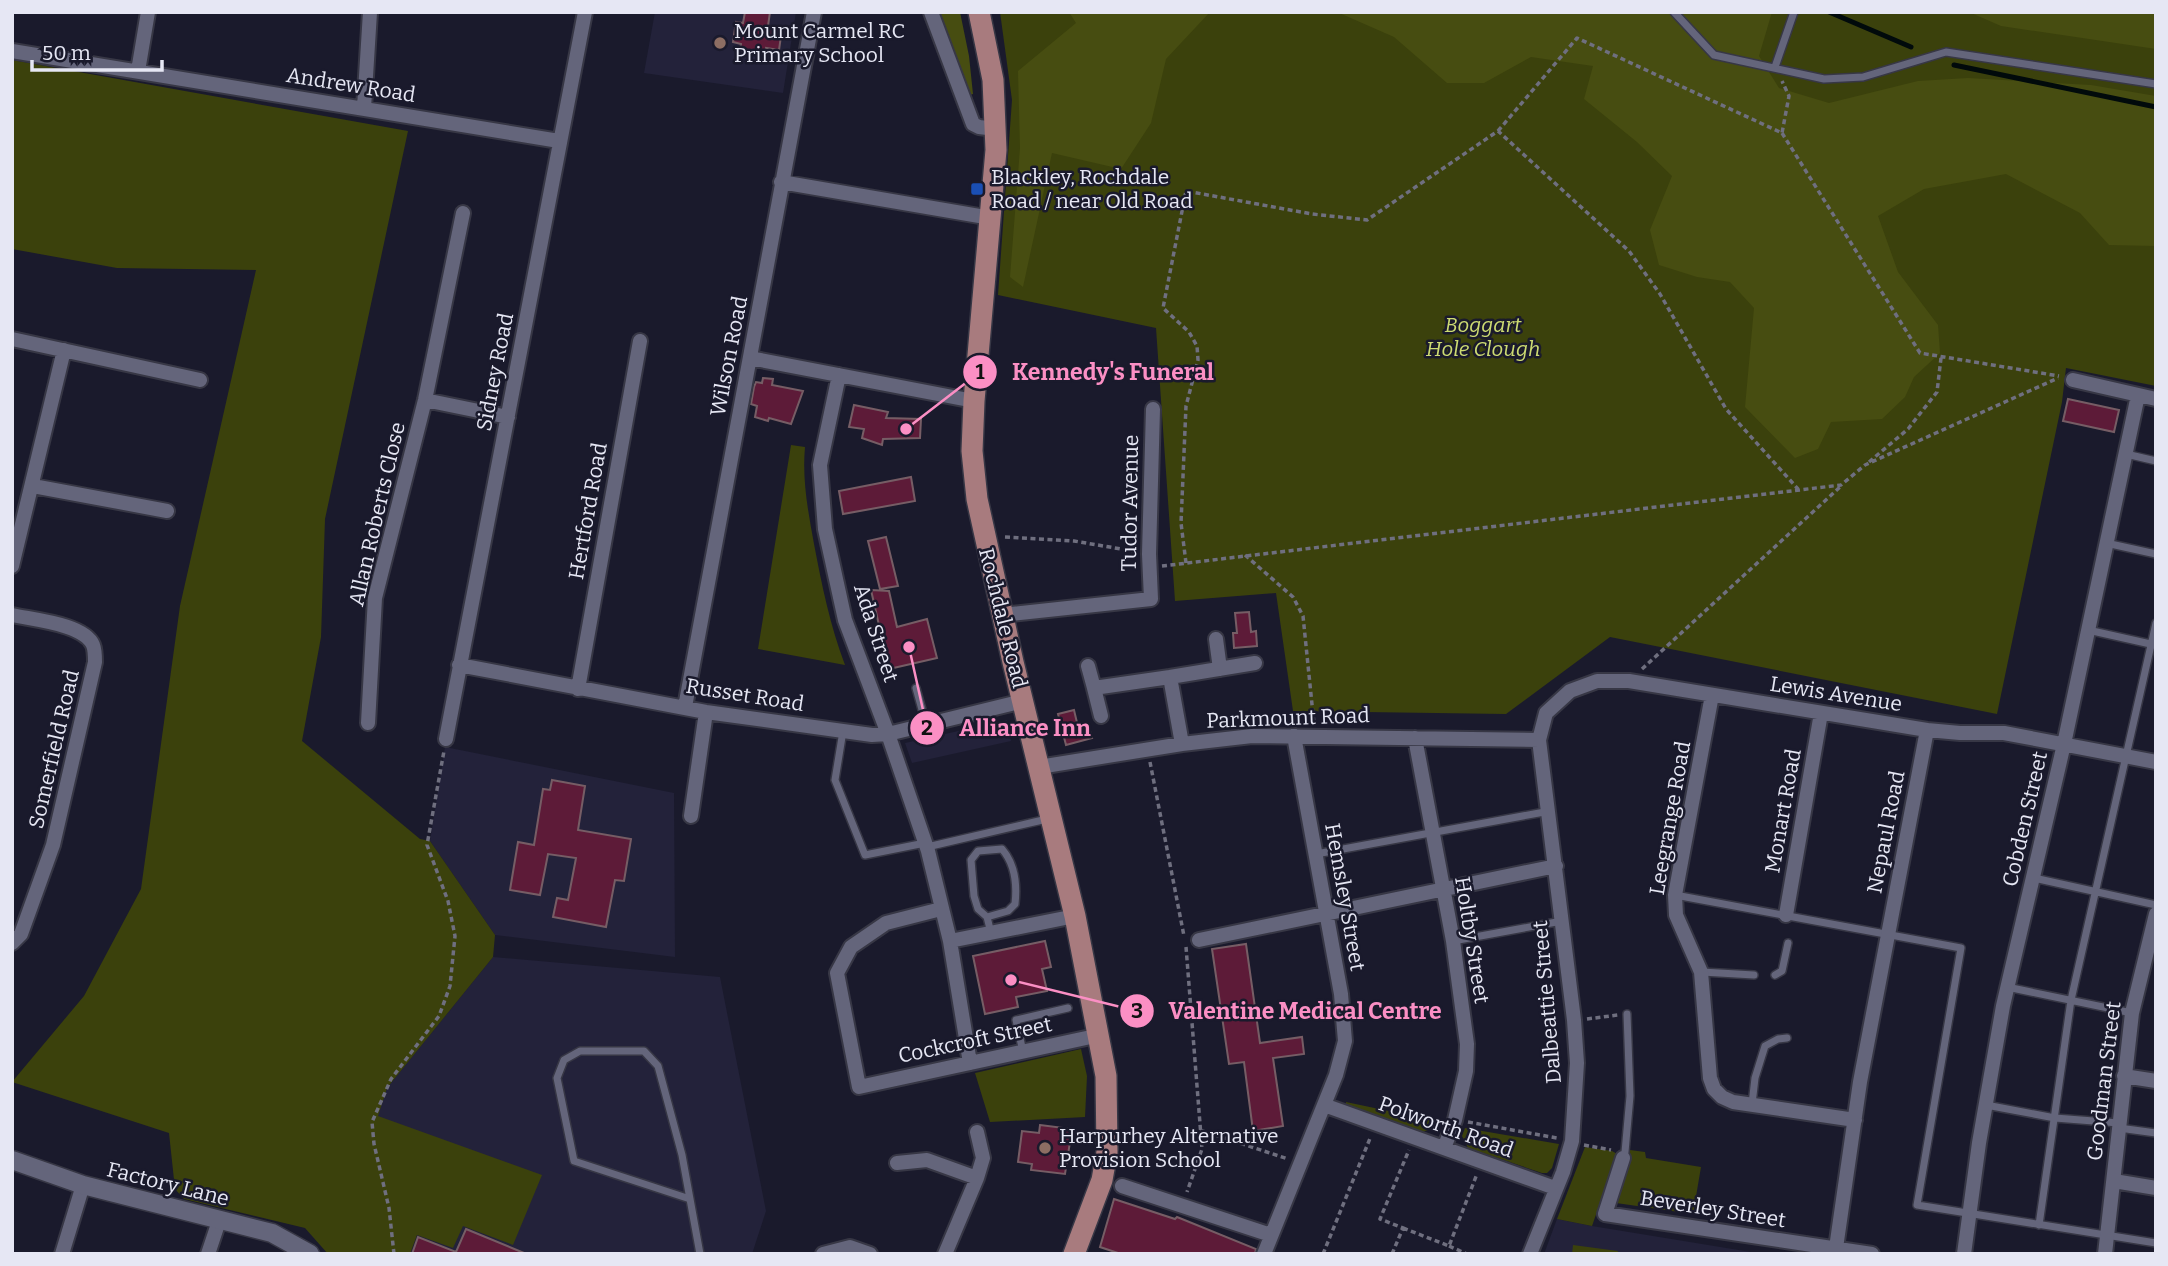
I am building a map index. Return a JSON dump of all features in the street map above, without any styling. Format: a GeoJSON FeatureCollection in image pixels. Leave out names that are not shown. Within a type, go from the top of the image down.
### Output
{"type":"FeatureCollection","features":[{"type":"Feature","properties":{"kind":"main road","name":"Rochdale Road"},"geometry":{"type":"LineString","coordinates":[[979,12],[993,80],[996,130],[995,182],[974,401],[972,452],[977,499],[1002,615],[1075,916],[1106,1076],[1107,1152],[1101,1180],[1074,1254]]}},
{"type":"Feature","properties":{"kind":"street"},"geometry":{"type":"LineString","coordinates":[[138,71],[148,12]]}},
{"type":"Feature","properties":{"kind":"street"},"geometry":{"type":"LineString","coordinates":[[364,108],[370,12]]}},
{"type":"Feature","properties":{"kind":"street","name":"Sidney Road"},"geometry":{"type":"LineString","coordinates":[[446,739],[585,12]]}},
{"type":"Feature","properties":{"kind":"street","name":"Wilson Road"},"geometry":{"type":"LineString","coordinates":[[685,707],[814,12]]}},
{"type":"Feature","properties":{"kind":"street"},"geometry":{"type":"LineString","coordinates":[[931,12],[973,124],[996,130]]}},
{"type":"Feature","properties":{"kind":"street","name":"Andrew Road"},"geometry":{"type":"LineString","coordinates":[[12,51],[559,141]]}},
{"type":"Feature","properties":{"kind":"street"},"geometry":{"type":"LineString","coordinates":[[781,182],[991,218]]}},
{"type":"Feature","properties":{"kind":"street","name":"Allan Roberts Close"},"geometry":{"type":"LineString","coordinates":[[368,723],[375,598],[425,400],[463,213]]}},
{"type":"Feature","properties":{"kind":"street"},"geometry":{"type":"LineString","coordinates":[[12,339],[200,380]]}},
{"type":"Feature","properties":{"kind":"street","name":"Hertford Road"},"geometry":{"type":"LineString","coordinates":[[578,689],[640,341]]}},
{"type":"Feature","properties":{"kind":"street"},"geometry":{"type":"LineString","coordinates":[[12,566],[64,350]]}},
{"type":"Feature","properties":{"kind":"street"},"geometry":{"type":"LineString","coordinates":[[750,358],[974,401]]}},
{"type":"Feature","properties":{"kind":"street","name":"Ada Street"},"geometry":{"type":"LineString","coordinates":[[839,375],[820,465],[825,529],[845,620],[926,845],[950,941],[970,1063]]}},
{"type":"Feature","properties":{"kind":"street"},"geometry":{"type":"LineString","coordinates":[[2073,380],[2156,399]]}},
{"type":"Feature","properties":{"kind":"street","name":"Cobden Street"},"geometry":{"type":"LineString","coordinates":[[1964,1254],[2007,987],[2064,744],[2138,395]]}},
{"type":"Feature","properties":{"kind":"street","name":"Allan Roberts Close"},"geometry":{"type":"LineString","coordinates":[[425,400],[508,417]]}},
{"type":"Feature","properties":{"kind":"street","name":"Tudor Avenue"},"geometry":{"type":"LineString","coordinates":[[1002,615],[1151,598],[1149,560],[1153,409]]}},
{"type":"Feature","properties":{"kind":"street"},"geometry":{"type":"LineString","coordinates":[[33,486],[167,511]]}},
{"type":"Feature","properties":{"kind":"street","name":"Somerfield Road"},"geometry":{"type":"LineString","coordinates":[[12,615],[72,628],[86,635],[94,646],[95,662],[53,845],[21,934],[12,943]]}},
{"type":"Feature","properties":{"kind":"street"},"geometry":{"type":"LineString","coordinates":[[1216,639],[1220,669]]}},
{"type":"Feature","properties":{"kind":"street"},"geometry":{"type":"LineString","coordinates":[[1094,688],[1255,663]]}},
{"type":"Feature","properties":{"kind":"street","name":"Russet Road"},"geometry":{"type":"LineString","coordinates":[[459,665],[706,712],[872,735],[888,734],[1023,701]]}},
{"type":"Feature","properties":{"kind":"street"},"geometry":{"type":"LineString","coordinates":[[1088,666],[1101,716]]}},
{"type":"Feature","properties":{"kind":"street"},"geometry":{"type":"LineString","coordinates":[[1170,677],[1182,744]]}},
{"type":"Feature","properties":{"kind":"street","name":"Lewis Avenue"},"geometry":{"type":"LineString","coordinates":[[1539,740],[1546,713],[1570,691],[1597,681],[1629,681],[1927,730],[2004,733],[2156,762]]}},
{"type":"Feature","properties":{"kind":"street","name":"Leegrange Road"},"geometry":{"type":"LineString","coordinates":[[1712,695],[1675,895],[1676,915],[1701,972],[1707,1056],[1714,1089],[1733,1102],[1855,1120]]}},
{"type":"Feature","properties":{"kind":"street"},"geometry":{"type":"LineString","coordinates":[[691,816],[706,712]]}},
{"type":"Feature","properties":{"kind":"street","name":"Monart Road"},"geometry":{"type":"LineString","coordinates":[[1786,915],[1821,713]]}},
{"type":"Feature","properties":{"kind":"street","name":"Nepaul Road"},"geometry":{"type":"LineString","coordinates":[[1836,1248],[1855,1120],[1927,730]]}},
{"type":"Feature","properties":{"kind":"street","name":"Parkmount Road"},"geometry":{"type":"LineString","coordinates":[[1039,767],[1182,744],[1252,736],[1539,740]]}},
{"type":"Feature","properties":{"kind":"street","name":"Hemsley Street"},"geometry":{"type":"LineString","coordinates":[[1264,1254],[1336,1074],[1345,1041],[1341,994],[1294,736]]}},
{"type":"Feature","properties":{"kind":"street","name":"Holtby Street"},"geometry":{"type":"LineString","coordinates":[[1415,737],[1453,941],[1467,1044],[1466,1071],[1455,1119],[1444,1147]]}},
{"type":"Feature","properties":{"kind":"street","name":"Dalbeattie Street"},"geometry":{"type":"LineString","coordinates":[[1530,1254],[1563,1172],[1572,1141],[1577,1063],[1556,866],[1539,740]]}},
{"type":"Feature","properties":{"kind":"street"},"geometry":{"type":"LineString","coordinates":[[1199,940],[1556,866]]}},
{"type":"Feature","properties":{"kind":"street","name":"Cockcroft Street"},"geometry":{"type":"LineString","coordinates":[[941,909],[886,923],[851,947],[836,973],[859,1087],[1100,1035]]}},
{"type":"Feature","properties":{"kind":"street","name":"Goodman Street"},"geometry":{"type":"LineString","coordinates":[[2105,1254],[2132,1013],[2156,914]]}},
{"type":"Feature","properties":{"kind":"street"},"geometry":{"type":"LineString","coordinates":[[950,941],[1075,916]]}},
{"type":"Feature","properties":{"kind":"street"},"geometry":{"type":"LineString","coordinates":[[2124,1076],[2156,1081]]}},
{"type":"Feature","properties":{"kind":"street","name":"Polworth Road"},"geometry":{"type":"LineString","coordinates":[[1324,1105],[1555,1188]]}},
{"type":"Feature","properties":{"kind":"street"},"geometry":{"type":"LineString","coordinates":[[945,1254],[983,1158],[977,1132]]}},
{"type":"Feature","properties":{"kind":"street","name":"Beverley Street"},"geometry":{"type":"LineString","coordinates":[[1624,1155],[1605,1214],[1789,1248],[1836,1248],[1872,1254]]}},
{"type":"Feature","properties":{"kind":"street","name":"Factory Lane"},"geometry":{"type":"LineString","coordinates":[[12,1160],[83,1185],[271,1233],[310,1254]]}},
{"type":"Feature","properties":{"kind":"street"},"geometry":{"type":"LineString","coordinates":[[897,1163],[927,1160],[977,1178]]}},
{"type":"Feature","properties":{"kind":"street"},"geometry":{"type":"LineString","coordinates":[[2114,1181],[2156,1188]]}},
{"type":"Feature","properties":{"kind":"street"},"geometry":{"type":"LineString","coordinates":[[62,1254],[83,1185]]}},
{"type":"Feature","properties":{"kind":"street"},"geometry":{"type":"LineString","coordinates":[[1122,1186],[1271,1235]]}},
{"type":"Feature","properties":{"kind":"street"},"geometry":{"type":"LineString","coordinates":[[208,1254],[219,1221]]}},
{"type":"Feature","properties":{"kind":"street"},"geometry":{"type":"LineString","coordinates":[[822,1254],[850,1247],[870,1254]]}},
{"type":"Feature","properties":{"kind":"lane"},"geometry":{"type":"LineString","coordinates":[[1674,12],[1714,55],[1775,66],[1824,79],[1863,77],[1946,52],[2156,84]]}},
{"type":"Feature","properties":{"kind":"lane"},"geometry":{"type":"LineString","coordinates":[[1775,66],[1794,12]]}},
{"type":"Feature","properties":{"kind":"lane"},"geometry":{"type":"LineString","coordinates":[[2125,454],[2156,461]]}},
{"type":"Feature","properties":{"kind":"lane"},"geometry":{"type":"LineString","coordinates":[[2106,543],[2156,554]]}},
{"type":"Feature","properties":{"kind":"lane"},"geometry":{"type":"LineString","coordinates":[[2039,1225],[2071,1000],[2156,623]]}},
{"type":"Feature","properties":{"kind":"lane"},"geometry":{"type":"LineString","coordinates":[[2088,630],[2153,644]]}},
{"type":"Feature","properties":{"kind":"lane"},"geometry":{"type":"LineString","coordinates":[[916,688],[926,724]]}},
{"type":"Feature","properties":{"kind":"lane"},"geometry":{"type":"LineString","coordinates":[[843,731],[835,780],[865,855],[1051,818]]}},
{"type":"Feature","properties":{"kind":"lane"},"geometry":{"type":"LineString","coordinates":[[1316,854],[1549,811]]}},
{"type":"Feature","properties":{"kind":"lane"},"geometry":{"type":"LineString","coordinates":[[987,917],[1008,911],[1015,904],[1017,888],[1010,858],[1002,849],[978,851],[971,860],[974,896],[978,909],[987,917],[991,934]]}},
{"type":"Feature","properties":{"kind":"lane"},"geometry":{"type":"LineString","coordinates":[[2033,878],[2156,905]]}},
{"type":"Feature","properties":{"kind":"lane"},"geometry":{"type":"LineString","coordinates":[[1675,895],[1786,915],[1888,939],[1961,948],[1917,1205],[2156,1244]]}},
{"type":"Feature","properties":{"kind":"lane"},"geometry":{"type":"LineString","coordinates":[[1453,941],[1562,921]]}},
{"type":"Feature","properties":{"kind":"lane"},"geometry":{"type":"LineString","coordinates":[[1775,975],[1782,971],[1788,943]]}},
{"type":"Feature","properties":{"kind":"lane"},"geometry":{"type":"LineString","coordinates":[[1701,972],[1754,975]]}},
{"type":"Feature","properties":{"kind":"lane"},"geometry":{"type":"LineString","coordinates":[[2007,987],[2132,1013]]}},
{"type":"Feature","properties":{"kind":"lane"},"geometry":{"type":"LineString","coordinates":[[1023,1052],[1016,1020],[1068,1008]]}},
{"type":"Feature","properties":{"kind":"lane"},"geometry":{"type":"LineString","coordinates":[[1624,1155],[1630,1096],[1627,1014]]}},
{"type":"Feature","properties":{"kind":"lane"},"geometry":{"type":"LineString","coordinates":[[1752,1104],[1755,1078],[1765,1046],[1778,1039],[1787,1038]]}},
{"type":"Feature","properties":{"kind":"lane"},"geometry":{"type":"LineString","coordinates":[[690,1199],[575,1161],[557,1078],[564,1060],[580,1051],[644,1051],[658,1066],[682,1155],[690,1199],[700,1254]]}},
{"type":"Feature","properties":{"kind":"lane"},"geometry":{"type":"LineString","coordinates":[[1986,1105],[2156,1133]]}},
{"type":"Feature","properties":{"kind":"path"},"geometry":{"type":"LineString","coordinates":[[1186,562],[1181,523],[1186,406],[1198,360],[1197,346],[1189,332],[1163,308],[1186,191],[1311,214],[1367,220],[1498,131],[1577,38],[1782,133],[1920,353],[2061,377],[1865,465]]}},
{"type":"Feature","properties":{"kind":"path"},"geometry":{"type":"LineString","coordinates":[[1775,66],[1789,96],[1782,133]]}},
{"type":"Feature","properties":{"kind":"path"},"geometry":{"type":"LineString","coordinates":[[1498,131],[1629,251],[1660,294],[1726,409],[1797,489]]}},
{"type":"Feature","properties":{"kind":"path"},"geometry":{"type":"LineString","coordinates":[[1629,681],[1841,485],[1908,429],[1937,392],[1941,357]]}},
{"type":"Feature","properties":{"kind":"path"},"geometry":{"type":"LineString","coordinates":[[984,536],[1074,541],[1149,560],[1186,562],[1841,485]]}},
{"type":"Feature","properties":{"kind":"path"},"geometry":{"type":"LineString","coordinates":[[1245,555],[1293,597],[1303,616],[1315,736]]}},
{"type":"Feature","properties":{"kind":"path"},"geometry":{"type":"LineString","coordinates":[[394,1254],[389,1208],[372,1122],[391,1079],[439,1016],[450,986],[455,936],[448,901],[427,845],[446,739]]}},
{"type":"Feature","properties":{"kind":"path"},"geometry":{"type":"LineString","coordinates":[[1148,750],[1186,947],[1202,1149],[1183,1205]]}},
{"type":"Feature","properties":{"kind":"path"},"geometry":{"type":"LineString","coordinates":[[1574,1020],[1627,1014]]}},
{"type":"Feature","properties":{"kind":"path"},"geometry":{"type":"LineString","coordinates":[[1455,1119],[1572,1141],[1624,1155]]}},
{"type":"Feature","properties":{"kind":"path"},"geometry":{"type":"LineString","coordinates":[[1323,1254],[1377,1124]]}},
{"type":"Feature","properties":{"kind":"path"},"geometry":{"type":"LineString","coordinates":[[1200,1130],[1300,1163]]}},
{"type":"Feature","properties":{"kind":"path"},"geometry":{"type":"LineString","coordinates":[[1414,1138],[1380,1219],[1468,1254]]}},
{"type":"Feature","properties":{"kind":"path"},"geometry":{"type":"LineString","coordinates":[[1449,1246],[1482,1162]]}},
{"type":"Feature","properties":{"kind":"path"},"geometry":{"type":"LineString","coordinates":[[1392,1254],[1403,1228]]}},
{"type":"Feature","properties":{"kind":"shaded area","name":"Mount Carmel RC Primary School"},"geometry":{"type":"Polygon","coordinates":[[[655,12],[796,12],[783,93],[644,73],[655,12]]]}},
{"type":"Feature","properties":{"kind":"shaded area"},"geometry":{"type":"Polygon","coordinates":[[[1007,720],[1011,741],[912,763],[905,743],[1007,720]]]}},
{"type":"Feature","properties":{"kind":"shaded area"},"geometry":{"type":"Polygon","coordinates":[[[445,747],[674,793],[675,957],[495,935],[430,841],[445,747]]]}},
{"type":"Feature","properties":{"kind":"shaded area"},"geometry":{"type":"Polygon","coordinates":[[[493,957],[720,977],[766,1211],[752,1254],[410,1254],[417,1235],[377,1117],[387,1088],[493,957]]]}},
{"type":"Feature","properties":{"kind":"shaded area"},"geometry":{"type":"Polygon","coordinates":[[[1557,1219],[1592,1226],[1763,1254],[1544,1254],[1557,1219]]]}},
{"type":"Feature","properties":{"kind":"green space"},"geometry":{"type":"Polygon","coordinates":[[[939,12],[960,12],[973,94],[969,95],[939,12]]]}},
{"type":"Feature","properties":{"kind":"green space","name":"Boggart Hole Clough"},"geometry":{"type":"Polygon","coordinates":[[[1000,12],[2156,12],[2156,386],[2066,368],[2062,402],[1997,714],[1610,637],[1506,714],[1293,711],[1276,593],[1175,601],[1156,328],[998,295],[1012,100],[1000,12]]]}},
{"type":"Feature","properties":{"kind":"green space"},"geometry":{"type":"Polygon","coordinates":[[[1069,12],[1210,12],[1166,59],[1151,123],[1121,169],[1052,153],[1023,287],[1010,277],[1020,148],[1018,71],[1076,23],[1069,12]]]}},
{"type":"Feature","properties":{"kind":"green space"},"geometry":{"type":"Polygon","coordinates":[[[1337,12],[1772,12],[1759,56],[1779,88],[1829,103],[1918,81],[1968,78],[2091,85],[2156,96],[2156,246],[2109,245],[2080,213],[2006,174],[1924,189],[1878,216],[1898,272],[1938,325],[1940,353],[1914,377],[1905,397],[1882,419],[1831,422],[1818,449],[1795,458],[1745,407],[1754,308],[1730,282],[1697,277],[1659,265],[1650,230],[1672,176],[1637,142],[1584,99],[1593,66],[1531,57],[1484,83],[1447,83],[1394,37],[1337,12]]]}},
{"type":"Feature","properties":{"kind":"green space"},"geometry":{"type":"Polygon","coordinates":[[[1969,12],[2156,12],[2156,49],[2001,26],[1969,12]]]}},
{"type":"Feature","properties":{"kind":"green space"},"geometry":{"type":"Polygon","coordinates":[[[12,60],[408,131],[325,519],[321,637],[302,741],[420,839],[430,841],[495,935],[493,957],[387,1088],[378,1116],[542,1175],[513,1245],[463,1226],[453,1248],[417,1235],[410,1254],[328,1254],[305,1228],[184,1199],[175,1189],[169,1133],[12,1082],[84,996],[141,889],[180,606],[256,270],[117,268],[12,249],[12,60]]]}},
{"type":"Feature","properties":{"kind":"green space"},"geometry":{"type":"Polygon","coordinates":[[[791,445],[805,447],[805,483],[814,544],[827,605],[845,665],[758,649],[791,445]]]}},
{"type":"Feature","properties":{"kind":"green space"},"geometry":{"type":"Polygon","coordinates":[[[1081,1049],[1087,1076],[1085,1117],[990,1122],[975,1073],[1081,1049]]]}},
{"type":"Feature","properties":{"kind":"green space"},"geometry":{"type":"Polygon","coordinates":[[[1346,1102],[1436,1121],[1433,1128],[1423,1132],[1346,1105],[1346,1102]]]}},
{"type":"Feature","properties":{"kind":"green space"},"geometry":{"type":"Polygon","coordinates":[[[1465,1128],[1559,1144],[1552,1168],[1547,1173],[1542,1173],[1468,1148],[1462,1136],[1465,1128]]]}},
{"type":"Feature","properties":{"kind":"green space"},"geometry":{"type":"Polygon","coordinates":[[[1585,1147],[1617,1154],[1592,1226],[1557,1219],[1585,1147]]]}},
{"type":"Feature","properties":{"kind":"green space"},"geometry":{"type":"Polygon","coordinates":[[[1630,1150],[1645,1152],[1646,1158],[1701,1167],[1693,1214],[1616,1203],[1630,1150]]]}},
{"type":"Feature","properties":{"kind":"green space"},"geometry":{"type":"Polygon","coordinates":[[[1573,1245],[1618,1251],[1617,1254],[1572,1254],[1573,1245]]]}},
{"type":"Feature","properties":{"kind":"building"},"geometry":{"type":"Polygon","coordinates":[[[745,12],[770,12],[768,26],[782,29],[779,50],[766,48],[765,55],[740,51],[741,44],[733,42],[736,22],[743,23],[745,12]]]}},
{"type":"Feature","properties":{"kind":"building"},"geometry":{"type":"Polygon","coordinates":[[[763,378],[773,379],[772,385],[803,391],[791,424],[755,417],[757,406],[751,404],[754,387],[756,382],[762,383],[763,378]]]}},
{"type":"Feature","properties":{"kind":"building"},"geometry":{"type":"Polygon","coordinates":[[[2068,399],[2119,410],[2114,432],[2063,421],[2068,399]]]}},
{"type":"Feature","properties":{"kind":"building"},"geometry":{"type":"Polygon","coordinates":[[[854,405],[888,412],[886,418],[921,419],[920,438],[883,439],[882,445],[862,438],[864,429],[849,427],[854,405]]]}},
{"type":"Feature","properties":{"kind":"building"},"geometry":{"type":"Polygon","coordinates":[[[911,477],[915,501],[843,514],[839,491],[911,477]]]}},
{"type":"Feature","properties":{"kind":"building"},"geometry":{"type":"Polygon","coordinates":[[[886,537],[898,586],[880,589],[868,541],[886,537]]]}},
{"type":"Feature","properties":{"kind":"building"},"geometry":{"type":"Polygon","coordinates":[[[871,590],[889,591],[897,627],[927,619],[937,658],[889,669],[871,590]]]}},
{"type":"Feature","properties":{"kind":"building"},"geometry":{"type":"Polygon","coordinates":[[[1249,612],[1251,632],[1256,631],[1257,646],[1234,648],[1233,633],[1237,633],[1235,613],[1249,612]]]}},
{"type":"Feature","properties":{"kind":"building"},"geometry":{"type":"Polygon","coordinates":[[[1074,710],[1078,727],[1088,724],[1092,738],[1066,745],[1058,714],[1074,710]]]}},
{"type":"Feature","properties":{"kind":"building"},"geometry":{"type":"Polygon","coordinates":[[[552,780],[585,786],[578,830],[631,839],[624,881],[615,880],[606,927],[553,917],[557,898],[568,900],[576,858],[548,854],[540,895],[510,890],[518,842],[534,845],[543,789],[550,790],[552,780]]]}},
{"type":"Feature","properties":{"kind":"building"},"geometry":{"type":"Polygon","coordinates":[[[1045,941],[1051,967],[1042,969],[1047,991],[1016,997],[1018,1007],[985,1014],[973,956],[1045,941]]]}},
{"type":"Feature","properties":{"kind":"building"},"geometry":{"type":"Polygon","coordinates":[[[1246,944],[1260,1043],[1302,1037],[1304,1054],[1273,1058],[1283,1126],[1253,1131],[1244,1062],[1229,1064],[1212,949],[1246,944]]]}},
{"type":"Feature","properties":{"kind":"building","name":"Harpurhey Alternative Provision School"},"geometry":{"type":"Polygon","coordinates":[[[1040,1125],[1072,1129],[1065,1174],[1031,1170],[1032,1164],[1018,1162],[1022,1131],[1039,1133],[1040,1125]]]}},
{"type":"Feature","properties":{"kind":"building"},"geometry":{"type":"Polygon","coordinates":[[[1114,1199],[1175,1219],[1177,1217],[1256,1249],[1255,1254],[1121,1254],[1100,1247],[1114,1199]]]}},
{"type":"Feature","properties":{"kind":"building"},"geometry":{"type":"Polygon","coordinates":[[[466,1229],[524,1254],[412,1254],[418,1237],[456,1252],[466,1229]]]}},
{"type":"Feature","properties":{"kind":"waterway"},"geometry":{"type":"LineString","coordinates":[[1829,12],[1911,47]]}},
{"type":"Feature","properties":{"kind":"waterway"},"geometry":{"type":"LineString","coordinates":[[1954,65],[2156,107]]}},
{"type":"Feature","properties":{"kind":"place","name":"Mount Carmel RC Primary School"},"geometry":{"type":"Point","coordinates":[720,43]}},
{"type":"Feature","properties":{"kind":"place","name":"Blackley, Rochdale Road / near Old Road"},"geometry":{"type":"Point","coordinates":[977,189]}},
{"type":"Feature","properties":{"kind":"place","name":"Kennedy's Funeral"},"geometry":{"type":"Point","coordinates":[906,429]}},
{"type":"Feature","properties":{"kind":"place","name":"Alliance Inn"},"geometry":{"type":"Point","coordinates":[909,647]}},
{"type":"Feature","properties":{"kind":"place","name":"Valentine Medical Centre"},"geometry":{"type":"Point","coordinates":[1011,980]}},
{"type":"Feature","properties":{"kind":"place","name":"Harpurhey Alternative Provision School"},"geometry":{"type":"Point","coordinates":[1045,1148]}}]}
